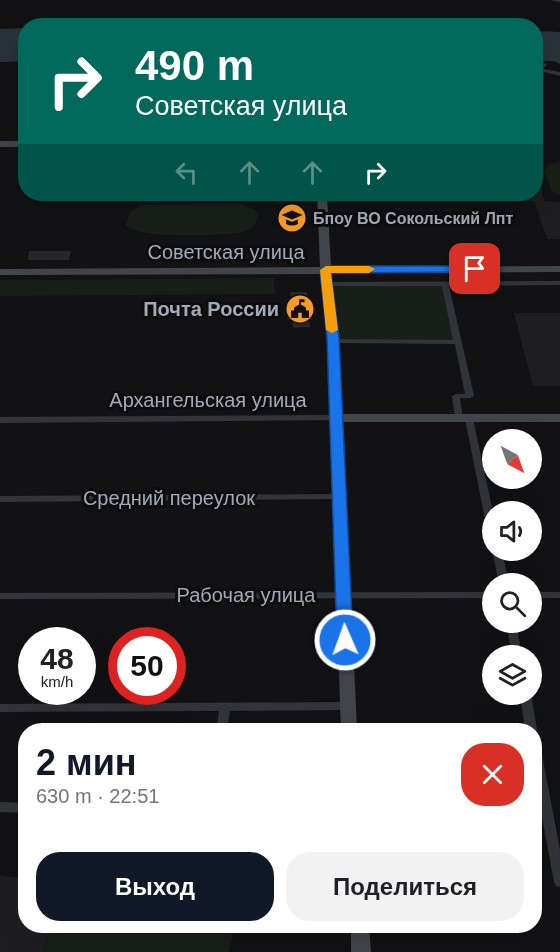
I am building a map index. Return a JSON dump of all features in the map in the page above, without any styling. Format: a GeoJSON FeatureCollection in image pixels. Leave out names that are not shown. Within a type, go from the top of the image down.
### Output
{"type":"FeatureCollection","features":[{"type":"Feature","properties":{"kind":"main road"},"geometry":{"type":"LineString","coordinates":[[0,144],[18,144]]}},
{"type":"Feature","properties":{"kind":"main road"},"geometry":{"type":"LineString","coordinates":[[322,201],[326,277],[333,341],[349,723]]}},
{"type":"Feature","properties":{"kind":"main road","name":"Советская улица"},"geometry":{"type":"LineString","coordinates":[[0,272],[326,277],[560,269]]}},
{"type":"Feature","properties":{"kind":"main road","name":"Архангельская улица"},"geometry":{"type":"LineString","coordinates":[[336,418],[560,418]]}},
{"type":"Feature","properties":{"kind":"main road"},"geometry":{"type":"LineString","coordinates":[[360,933],[361,952]]}},
{"type":"Feature","properties":{"kind":"street"},"geometry":{"type":"LineString","coordinates":[[552,0],[560,1]]}},
{"type":"Feature","properties":{"kind":"street"},"geometry":{"type":"LineString","coordinates":[[543,70],[560,74]]}},
{"type":"Feature","properties":{"kind":"street"},"geometry":{"type":"LineString","coordinates":[[326,277],[445,284],[560,283]]}},
{"type":"Feature","properties":{"kind":"street"},"geometry":{"type":"LineString","coordinates":[[445,284],[470,396],[456,396],[485,501]]}},
{"type":"Feature","properties":{"kind":"street"},"geometry":{"type":"LineString","coordinates":[[333,341],[458,342]]}},
{"type":"Feature","properties":{"kind":"street","name":"Архангельская улица"},"geometry":{"type":"LineString","coordinates":[[0,420],[336,418]]}},
{"type":"Feature","properties":{"kind":"street","name":"Средний переулок"},"geometry":{"type":"LineString","coordinates":[[0,499],[338,497]]}},
{"type":"Feature","properties":{"kind":"street","name":"Рабочая улица"},"geometry":{"type":"LineString","coordinates":[[0,596],[482,595]]}},
{"type":"Feature","properties":{"kind":"street"},"geometry":{"type":"LineString","coordinates":[[542,595],[560,595]]}},
{"type":"Feature","properties":{"kind":"street"},"geometry":{"type":"LineString","coordinates":[[527,705],[530,723]]}},
{"type":"Feature","properties":{"kind":"street"},"geometry":{"type":"LineString","coordinates":[[0,708],[348,706]]}},
{"type":"Feature","properties":{"kind":"street"},"geometry":{"type":"LineString","coordinates":[[223,723],[225,707]]}},
{"type":"Feature","properties":{"kind":"street"},"geometry":{"type":"LineString","coordinates":[[542,786],[560,882]]}},
{"type":"Feature","properties":{"kind":"street"},"geometry":{"type":"LineString","coordinates":[[0,807],[18,808]]}},
{"type":"Feature","properties":{"kind":"shaded area"},"geometry":{"type":"Polygon","coordinates":[[[18,28],[18,61],[0,62],[0,29],[18,28]]]}},
{"type":"Feature","properties":{"kind":"shaded area"},"geometry":{"type":"Polygon","coordinates":[[[543,31],[560,32],[560,64],[554,61],[543,61],[543,31]]]}},
{"type":"Feature","properties":{"kind":"shaded area"},"geometry":{"type":"Polygon","coordinates":[[[560,161],[560,196],[551,190],[544,170],[550,164],[560,161]]]}},
{"type":"Feature","properties":{"kind":"shaded area"},"geometry":{"type":"Polygon","coordinates":[[[543,196],[544,201],[560,202],[560,239],[547,239],[534,201],[543,201],[543,196]]]}},
{"type":"Feature","properties":{"kind":"shaded area"},"geometry":{"type":"Polygon","coordinates":[[[238,203],[258,213],[256,224],[249,230],[238,233],[162,235],[134,230],[126,225],[130,212],[141,205],[238,203]]]}},
{"type":"Feature","properties":{"kind":"shaded area"},"geometry":{"type":"Polygon","coordinates":[[[274,278],[275,294],[0,296],[0,280],[274,278]]]}},
{"type":"Feature","properties":{"kind":"shaded area"},"geometry":{"type":"Polygon","coordinates":[[[331,286],[442,286],[454,341],[337,339],[331,286]]]}},
{"type":"Feature","properties":{"kind":"shaded area"},"geometry":{"type":"Polygon","coordinates":[[[514,313],[560,313],[560,386],[533,386],[514,313]]]}},
{"type":"Feature","properties":{"kind":"shaded area"},"geometry":{"type":"Polygon","coordinates":[[[0,875],[18,878],[18,933],[50,933],[43,952],[0,952],[0,875]]]}},
{"type":"Feature","properties":{"kind":"shaded area"},"geometry":{"type":"Polygon","coordinates":[[[50,933],[233,933],[229,952],[43,952],[50,933]]]}},
{"type":"Feature","properties":{"kind":"building"},"geometry":{"type":"Polygon","coordinates":[[[30,252],[70,252],[68,259],[29,259],[30,252]]]}},
{"type":"Feature","properties":{"kind":"building"},"geometry":{"type":"Polygon","coordinates":[[[291,293],[306,293],[309,326],[294,327],[291,293]]]}},
{"type":"Feature","properties":{"kind":"slow traffic"},"geometry":{"type":"LineString","coordinates":[[332,330],[326,270],[369,269]]}},
{"type":"Feature","properties":{"kind":"place","name":"Бпоу ВО Сокольский Лпт"},"geometry":{"type":"Point","coordinates":[292,218]}},
{"type":"Feature","properties":{"kind":"place","name":"Почта России"},"geometry":{"type":"Point","coordinates":[300,309]}},
{"type":"Feature","properties":{"kind":"route"},"geometry":{"type":"LineString","coordinates":[[345,640],[333,338],[326,270],[475,269]]}}]}
